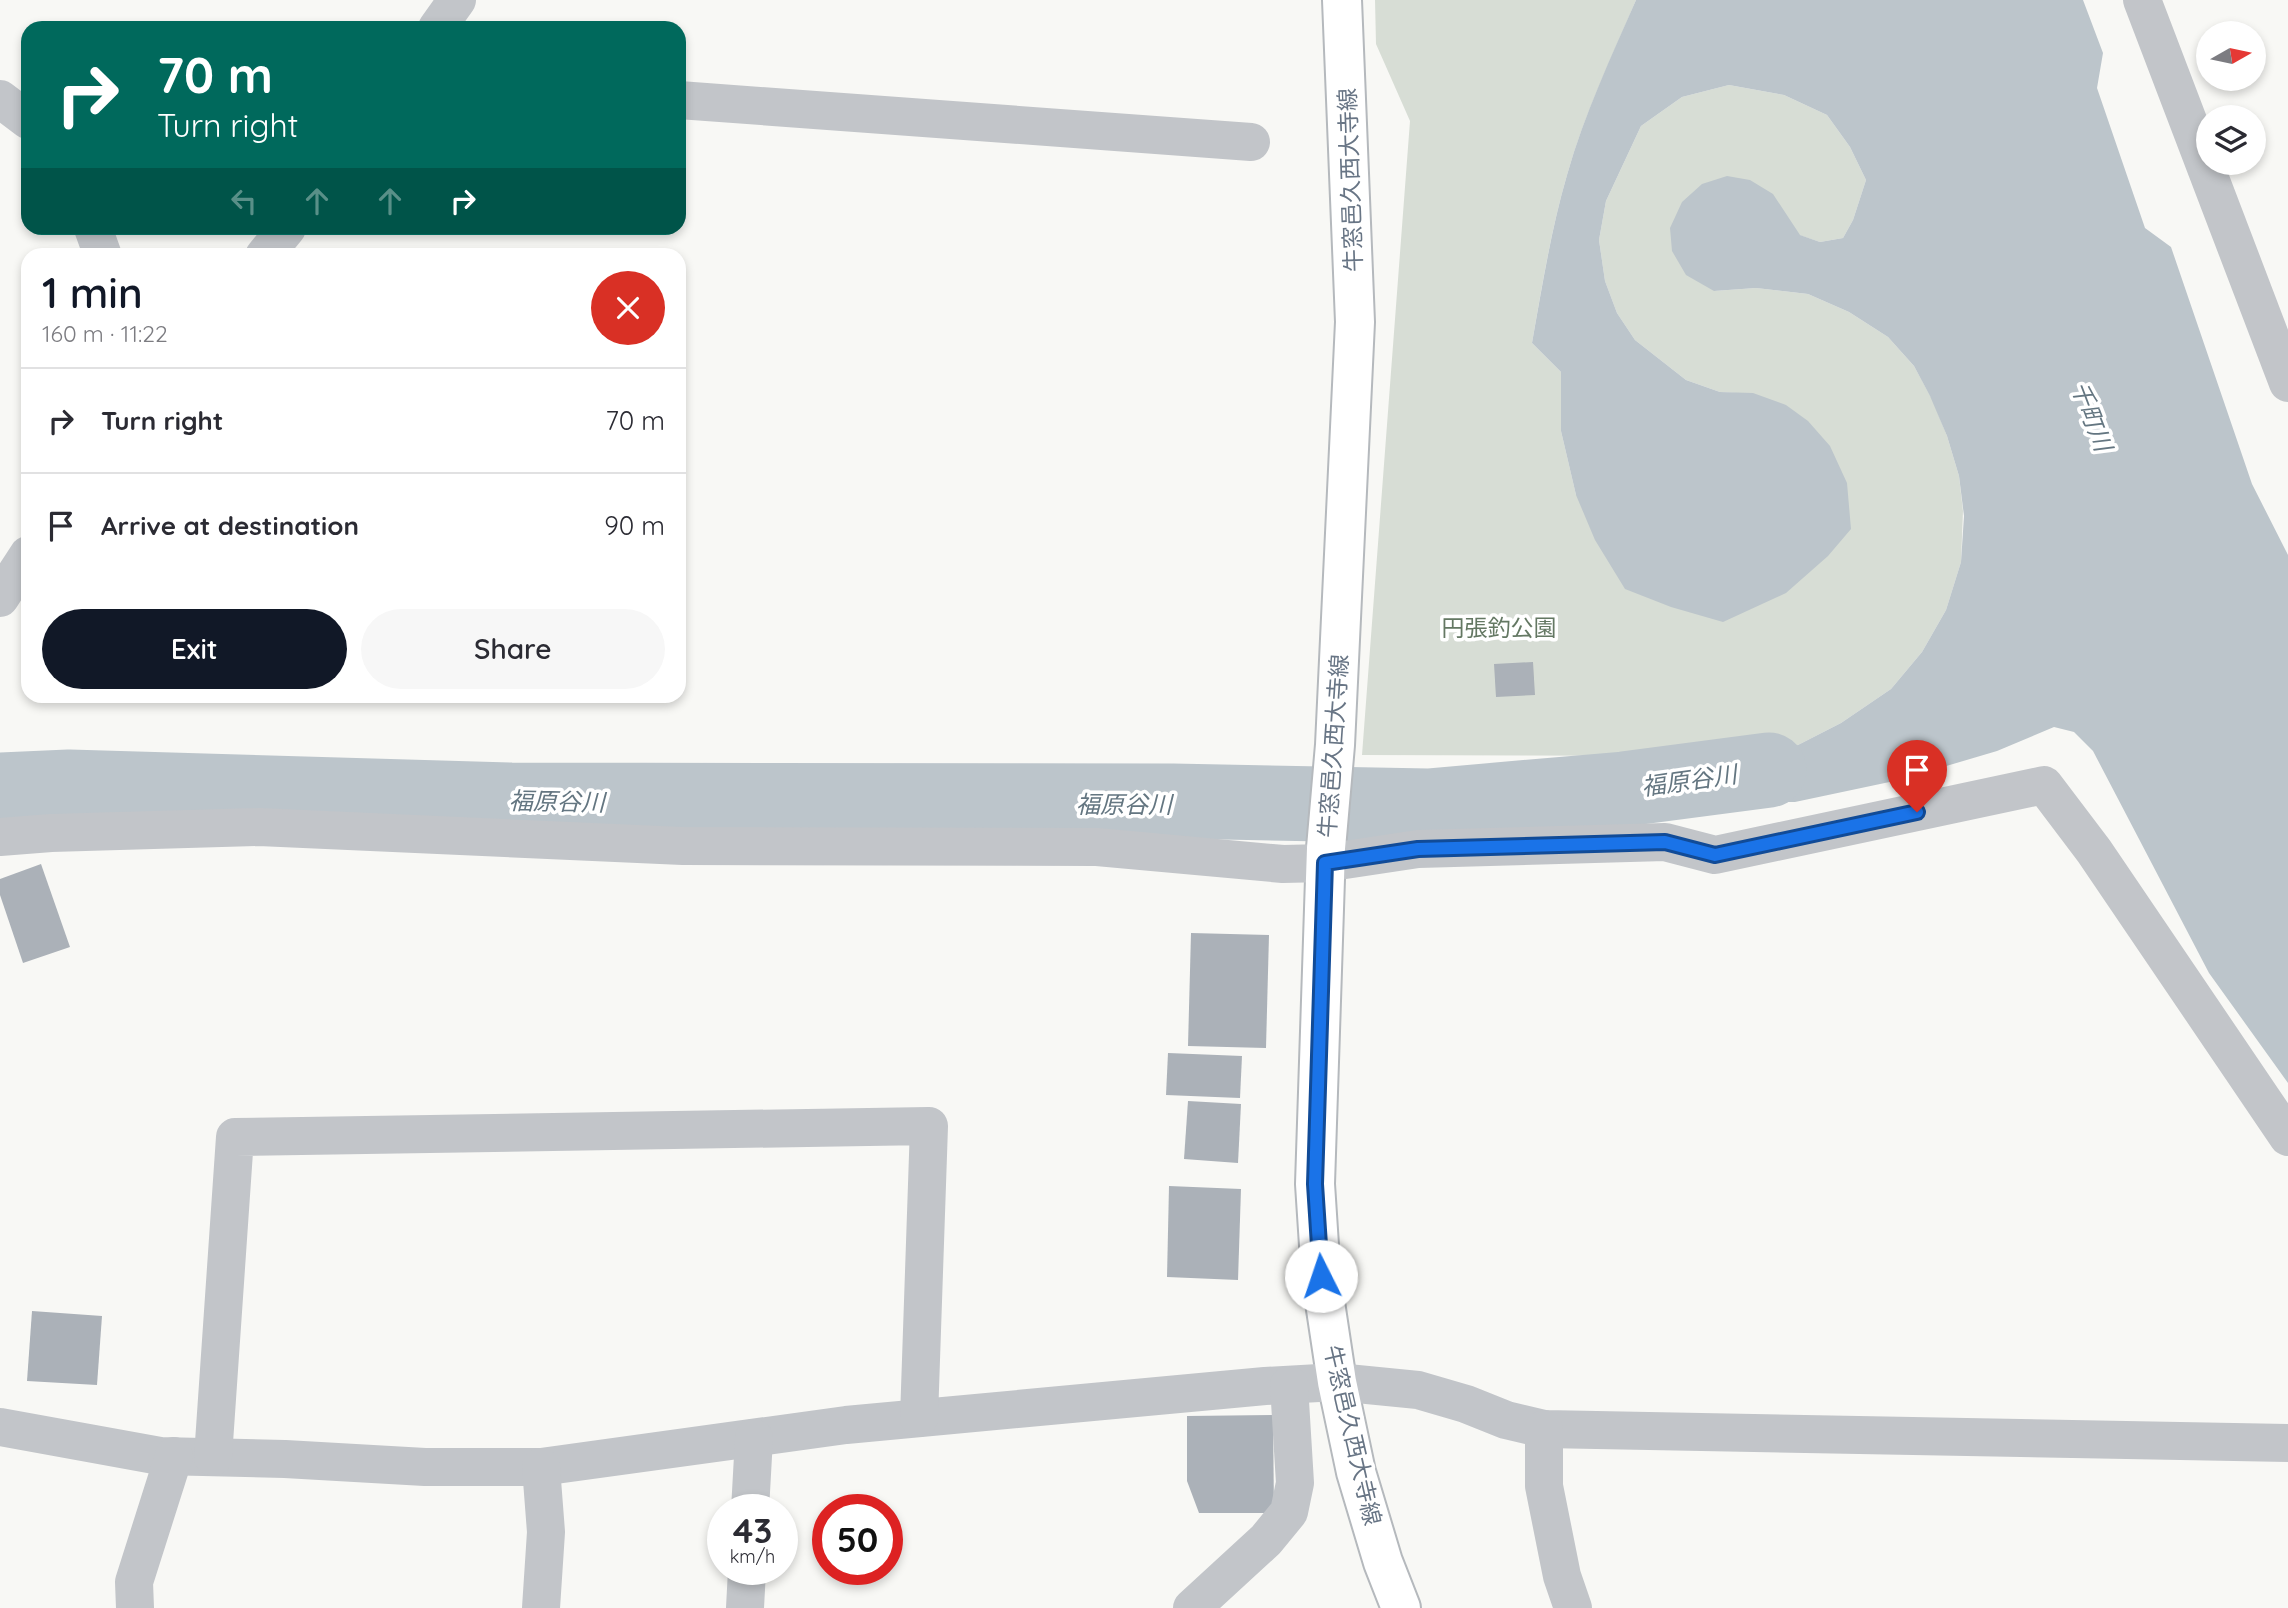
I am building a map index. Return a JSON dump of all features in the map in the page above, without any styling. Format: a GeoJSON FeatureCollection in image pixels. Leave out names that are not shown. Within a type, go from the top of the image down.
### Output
{"type":"FeatureCollection","features":[{"type":"Feature","properties":{"kind":"main road","name":"牛窓邑久西大寺線"},"geometry":{"type":"LineString","coordinates":[[1342,0],[1355,322],[1335,745],[1326,855],[1315,1184],[1321,1276],[1337,1382],[1356,1472],[1383,1562],[1401,1608]]}},
{"type":"Feature","properties":{"kind":"street"},"geometry":{"type":"LineString","coordinates":[[442,21],[457,0]]}},
{"type":"Feature","properties":{"kind":"street"},"geometry":{"type":"LineString","coordinates":[[2142,0],[2288,383]]}},
{"type":"Feature","properties":{"kind":"street"},"geometry":{"type":"LineString","coordinates":[[0,99],[21,115]]}},
{"type":"Feature","properties":{"kind":"street"},"geometry":{"type":"LineString","coordinates":[[686,101],[1251,142]]}},
{"type":"Feature","properties":{"kind":"street"},"geometry":{"type":"LineString","coordinates":[[0,598],[21,566]]}},
{"type":"Feature","properties":{"kind":"street"},"geometry":{"type":"LineString","coordinates":[[0,837],[259,827],[683,846],[1097,847],[1283,864],[1326,855],[1418,849],[1665,842],[1715,855],[2044,785],[2094,851],[2288,1137]]}},
{"type":"Feature","properties":{"kind":"street"},"geometry":{"type":"LineString","coordinates":[[213,1457],[235,1137],[929,1126],[919,1418]]}},
{"type":"Feature","properties":{"kind":"street"},"geometry":{"type":"LineString","coordinates":[[0,1427],[160,1456],[425,1467],[541,1467],[846,1425],[1337,1382],[1418,1390],[1466,1404],[1506,1420],[1544,1429],[2288,1443]]}},
{"type":"Feature","properties":{"kind":"street"},"geometry":{"type":"LineString","coordinates":[[1192,1608],[1266,1540],[1290,1512],[1295,1483],[1289,1385]]}},
{"type":"Feature","properties":{"kind":"street"},"geometry":{"type":"LineString","coordinates":[[1544,1429],[1544,1486],[1562,1576],[1573,1608]]}},
{"type":"Feature","properties":{"kind":"street"},"geometry":{"type":"LineString","coordinates":[[751,1494],[754,1438]]}},
{"type":"Feature","properties":{"kind":"street"},"geometry":{"type":"LineString","coordinates":[[135,1608],[134,1582],[174,1456]]}},
{"type":"Feature","properties":{"kind":"street"},"geometry":{"type":"LineString","coordinates":[[541,1467],[546,1532],[541,1608]]}},
{"type":"Feature","properties":{"kind":"street"},"geometry":{"type":"LineString","coordinates":[[745,1608],[746,1585]]}},
{"type":"Feature","properties":{"kind":"green space","name":"円張釣公園"},"geometry":{"type":"Polygon","coordinates":[[[1375,0],[1636,0],[1590,108],[1567,175],[1532,343],[1561,372],[1561,431],[1576,495],[1753,394],[1720,392],[1686,380],[1635,340],[1617,313],[1605,281],[1599,240],[1606,201],[1641,126],[1682,97],[1729,85],[1784,95],[1827,115],[1850,147],[1866,180],[1853,220],[1843,238],[1820,242],[1799,235],[1714,291],[1756,288],[1808,294],[1849,312],[1888,337],[1914,366],[1933,401],[1959,476],[1963,511],[1961,562],[1946,610],[1922,652],[1891,689],[1841,723],[1798,745],[1708,756],[1362,755],[1410,121],[1376,44],[1375,0]]]}},
{"type":"Feature","properties":{"kind":"water","name":"千町川"},"geometry":{"type":"Polygon","coordinates":[[[1636,0],[2083,0],[2103,53],[2097,88],[2145,228],[2171,247],[2252,484],[2288,555],[2288,1083],[2209,973],[2093,751],[2074,732],[2054,727],[1997,751],[1899,780],[1795,802],[1712,802],[1664,785],[1708,756],[1798,745],[1841,723],[1891,689],[1922,652],[1946,610],[1961,562],[1964,516],[1959,476],[1947,436],[1914,366],[1888,337],[1849,312],[1808,294],[1756,288],[1714,291],[1686,275],[1672,251],[1670,228],[1682,202],[1702,184],[1727,176],[1750,180],[1773,194],[1800,235],[1820,242],[1843,238],[1853,220],[1866,180],[1850,147],[1827,115],[1784,95],[1729,85],[1682,97],[1641,126],[1606,201],[1599,240],[1605,281],[1617,313],[1635,340],[1686,380],[1720,392],[1753,393],[1786,405],[1808,421],[1830,446],[1847,483],[1851,529],[1828,556],[1786,593],[1723,622],[1671,607],[1625,589],[1595,540],[1576,495],[1561,431],[1561,372],[1532,343],[1567,175],[1590,108],[1636,0]]]}},
{"type":"Feature","properties":{"kind":"building"},"geometry":{"type":"Polygon","coordinates":[[[1533,662],[1535,695],[1496,697],[1494,664],[1533,662]]]}},
{"type":"Feature","properties":{"kind":"building"},"geometry":{"type":"Polygon","coordinates":[[[41,864],[70,947],[23,963],[0,895],[0,879],[41,864]]]}},
{"type":"Feature","properties":{"kind":"building"},"geometry":{"type":"Polygon","coordinates":[[[1191,933],[1269,935],[1266,1048],[1188,1046],[1191,933]]]}},
{"type":"Feature","properties":{"kind":"building"},"geometry":{"type":"Polygon","coordinates":[[[1168,1053],[1242,1056],[1240,1098],[1166,1095],[1168,1053]]]}},
{"type":"Feature","properties":{"kind":"building"},"geometry":{"type":"Polygon","coordinates":[[[1188,1101],[1241,1104],[1238,1163],[1184,1159],[1188,1101]]]}},
{"type":"Feature","properties":{"kind":"building"},"geometry":{"type":"Polygon","coordinates":[[[1169,1186],[1241,1189],[1238,1280],[1167,1277],[1169,1186]]]}},
{"type":"Feature","properties":{"kind":"building"},"geometry":{"type":"Polygon","coordinates":[[[32,1311],[102,1316],[97,1385],[27,1381],[32,1311]]]}},
{"type":"Feature","properties":{"kind":"building"},"geometry":{"type":"Polygon","coordinates":[[[1273,1415],[1274,1513],[1199,1513],[1187,1481],[1187,1416],[1273,1415]]]}},
{"type":"Feature","properties":{"kind":"waterway","name":"福原谷川"},"geometry":{"type":"LineString","coordinates":[[0,790],[69,787],[511,800],[1173,801],[1428,806],[1624,789],[1769,770]]}},
{"type":"Feature","properties":{"kind":"route"},"geometry":{"type":"LineString","coordinates":[[1321,1276],[1315,1184],[1325,863],[1418,849],[1665,842],[1715,855],[1917,812]]}}]}
